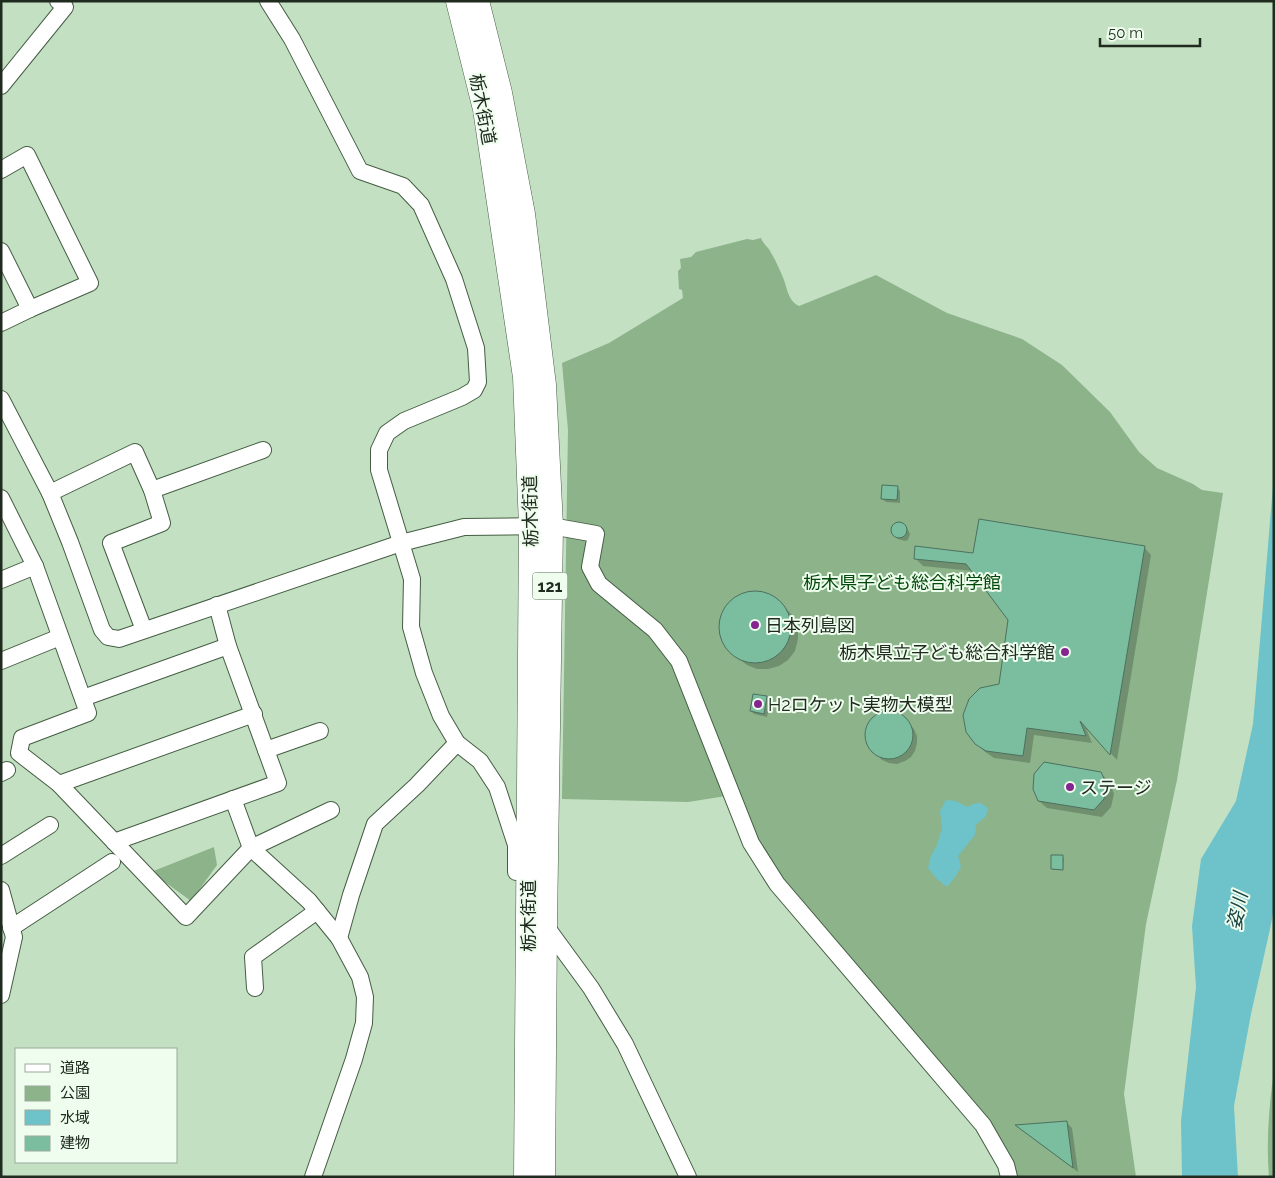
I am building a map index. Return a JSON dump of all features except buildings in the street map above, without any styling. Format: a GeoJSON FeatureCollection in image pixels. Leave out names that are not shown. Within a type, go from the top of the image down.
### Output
{"type":"FeatureCollection","features":[{"type":"Feature","properties":{"kind":"highway","name":"栃木街道"},"geometry":{"type":"LineString","coordinates":[[458,1],[485,109],[525,377],[541,526],[545,925],[543,1177]]}},
{"type":"Feature","properties":{"kind":"highway","name":"栃木街道"},"geometry":{"type":"LineString","coordinates":[[477,1],[500,93],[523,214],[544,385],[526,1177]]}},
{"type":"Feature","properties":{"kind":"street"},"geometry":{"type":"LineString","coordinates":[[1,86],[65,7],[58,1]]}},
{"type":"Feature","properties":{"kind":"street"},"geometry":{"type":"LineString","coordinates":[[268,1],[292,39],[360,171],[403,186],[421,205],[454,279],[476,348],[478,382],[474,390],[462,397],[404,421],[386,433],[379,450],[379,470],[412,579],[412,627],[424,673],[441,716],[457,743],[480,762],[497,786],[516,845],[516,872]]}},
{"type":"Feature","properties":{"kind":"street"},"geometry":{"type":"LineString","coordinates":[[1,170],[27,155],[90,283],[1,323]]}},
{"type":"Feature","properties":{"kind":"street"},"geometry":{"type":"LineString","coordinates":[[1,251],[30,309]]}},
{"type":"Feature","properties":{"kind":"street"},"geometry":{"type":"LineString","coordinates":[[3,407],[50,493],[102,630],[108,637],[119,639],[401,543],[464,527],[541,526],[596,534],[590,567],[600,584],[655,630],[679,661],[751,843],[777,884],[983,1125],[1006,1165],[1009,1177]]}},
{"type":"Feature","properties":{"kind":"street"},"geometry":{"type":"LineString","coordinates":[[152,490],[263,450]]}},
{"type":"Feature","properties":{"kind":"street"},"geometry":{"type":"LineString","coordinates":[[50,493],[135,452],[152,490],[162,523],[111,542],[144,630]]}},
{"type":"Feature","properties":{"kind":"street"},"geometry":{"type":"LineString","coordinates":[[1,498],[35,566],[88,713],[22,738],[19,753],[59,784],[186,917],[251,848],[331,810]]}},
{"type":"Feature","properties":{"kind":"street"},"geometry":{"type":"LineString","coordinates":[[1,580],[35,566]]}},
{"type":"Feature","properties":{"kind":"street"},"geometry":{"type":"LineString","coordinates":[[114,842],[278,783],[228,646],[217,605]]}},
{"type":"Feature","properties":{"kind":"street"},"geometry":{"type":"LineString","coordinates":[[1,661],[60,637]]}},
{"type":"Feature","properties":{"kind":"street"},"geometry":{"type":"LineString","coordinates":[[83,698],[228,646]]}},
{"type":"Feature","properties":{"kind":"street"},"geometry":{"type":"LineString","coordinates":[[59,784],[254,714]]}},
{"type":"Feature","properties":{"kind":"street"},"geometry":{"type":"LineString","coordinates":[[266,750],[320,731]]}},
{"type":"Feature","properties":{"kind":"street"},"geometry":{"type":"LineString","coordinates":[[340,938],[351,895],[375,824],[417,785],[457,743]]}},
{"type":"Feature","properties":{"kind":"street"},"geometry":{"type":"LineString","coordinates":[[233,799],[251,848],[309,901],[340,938],[360,977],[365,997],[364,1022],[354,1059],[313,1177]]}},
{"type":"Feature","properties":{"kind":"street"},"geometry":{"type":"LineString","coordinates":[[1,856],[50,825]]}},
{"type":"Feature","properties":{"kind":"street"},"geometry":{"type":"LineString","coordinates":[[12,928],[112,862]]}},
{"type":"Feature","properties":{"kind":"street"},"geometry":{"type":"LineString","coordinates":[[1,890],[14,937],[1,995]]}},
{"type":"Feature","properties":{"kind":"street"},"geometry":{"type":"LineString","coordinates":[[255,988],[253,957],[317,911]]}},
{"type":"Feature","properties":{"kind":"street"},"geometry":{"type":"LineString","coordinates":[[545,925],[591,988],[625,1044],[688,1177]]}},
{"type":"Feature","properties":{"kind":"green space","name":"栃木県子ども総合科学館"},"geometry":{"type":"Polygon","coordinates":[[[761,238],[776,261],[793,302],[799,306],[876,275],[947,313],[1022,339],[1062,365],[1110,412],[1139,452],[1157,468],[1202,490],[1223,493],[1177,780],[1146,924],[1124,1094],[1136,1177],[1016,1177],[782,880],[757,839],[739,794],[688,802],[562,799],[568,430],[562,363],[609,343],[683,298],[682,290],[679,289],[678,271],[681,268],[680,259],[691,257],[696,252],[747,239],[761,238]]]}},
{"type":"Feature","properties":{"kind":"green space"},"geometry":{"type":"Polygon","coordinates":[[[214,847],[217,865],[191,901],[151,872],[214,847]]]}},
{"type":"Feature","properties":{"kind":"green space"},"geometry":{"type":"Polygon","coordinates":[[[1274,1071],[1274,1177],[1269,1177],[1268,1124],[1274,1071]]]}},
{"type":"Feature","properties":{"kind":"water","name":"姿川"},"geometry":{"type":"Polygon","coordinates":[[[1274,474],[1274,908],[1251,1014],[1234,1106],[1238,1177],[1182,1177],[1181,1121],[1196,987],[1192,926],[1201,859],[1236,801],[1253,724],[1274,474]]]}},
{"type":"Feature","properties":{"kind":"water"},"geometry":{"type":"Polygon","coordinates":[[[946,800],[956,801],[967,807],[981,803],[988,808],[986,816],[976,825],[975,835],[958,856],[961,867],[947,887],[928,868],[942,828],[940,811],[946,800]]]}},
{"type":"Feature","properties":{"kind":"place","name":"日本列島図"},"geometry":{"type":"Point","coordinates":[755,625]}},
{"type":"Feature","properties":{"kind":"place","name":"栃木県立子ども総合科学館"},"geometry":{"type":"Point","coordinates":[1065,652]}},
{"type":"Feature","properties":{"kind":"place","name":"H2ロケット実物大模型"},"geometry":{"type":"Point","coordinates":[758,704]}},
{"type":"Feature","properties":{"kind":"place","name":"ステージ"},"geometry":{"type":"Point","coordinates":[1070,787]}}]}
